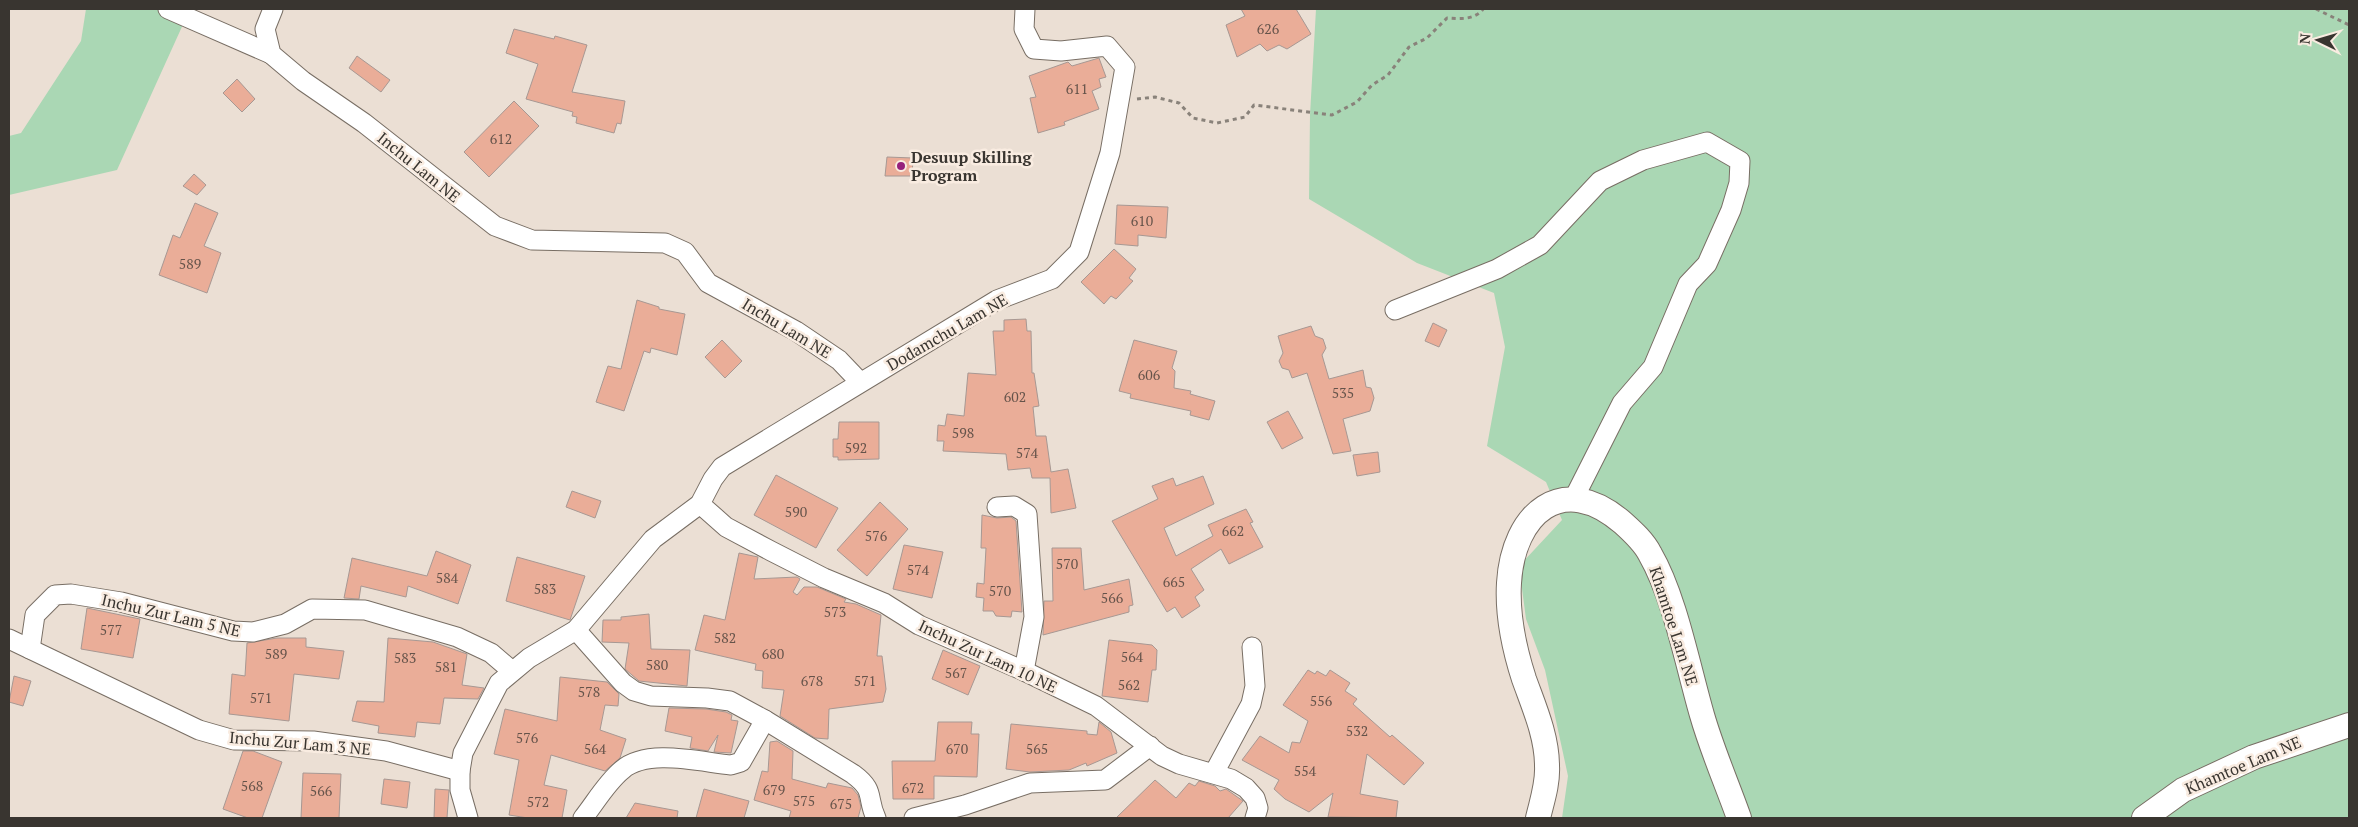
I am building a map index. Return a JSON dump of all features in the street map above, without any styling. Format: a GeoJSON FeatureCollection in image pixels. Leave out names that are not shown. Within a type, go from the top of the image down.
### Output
{"type":"FeatureCollection","features":[{"type":"Feature","properties":{"kind":"main road"},"geometry":{"type":"LineString","coordinates":[[1538,818],[1547,777],[1546,756],[1536,713],[1513,641],[1508,611],[1509,582],[1513,557],[1530,521],[1540,509],[1554,502],[1574,498]]}},
{"type":"Feature","properties":{"kind":"main road","name":"Khamtoe Lam NE"},"geometry":{"type":"LineString","coordinates":[[1574,498],[1613,515],[1634,532],[1650,554],[1676,622],[1702,718],[1739,818]]}},
{"type":"Feature","properties":{"kind":"main road","name":"Khamtoe Lam NE"},"geometry":{"type":"LineString","coordinates":[[2144,818],[2183,790],[2254,757],[2349,725]]}},
{"type":"Feature","properties":{"kind":"street","name":"Inchu Lam NE"},"geometry":{"type":"LineString","coordinates":[[168,9],[272,54],[303,80],[364,122],[495,226],[532,240],[665,243],[684,252],[708,283],[796,331],[838,360],[860,382]]}},
{"type":"Feature","properties":{"kind":"street"},"geometry":{"type":"LineString","coordinates":[[272,54],[264,29],[273,9]]}},
{"type":"Feature","properties":{"kind":"street","name":"Dodamchu Lam NE"},"geometry":{"type":"LineString","coordinates":[[860,382],[997,300],[1052,279],[1080,252],[1110,153],[1125,67],[1107,46],[1061,52],[1034,48],[1024,30],[1025,9]]}},
{"type":"Feature","properties":{"kind":"street"},"geometry":{"type":"LineString","coordinates":[[1395,310],[1497,269],[1540,245],[1600,181],[1643,160],[1707,142],[1740,161],[1739,183],[1731,210],[1707,264],[1688,284],[1653,367],[1622,403],[1574,498]]}},
{"type":"Feature","properties":{"kind":"street"},"geometry":{"type":"LineString","coordinates":[[468,818],[460,790],[460,771],[463,753],[499,683],[529,658],[576,630],[653,538],[700,504],[713,479],[722,467],[860,382]]}},
{"type":"Feature","properties":{"kind":"street","name":"Inchu Zur Lam 10 NE"},"geometry":{"type":"LineString","coordinates":[[700,504],[726,527],[771,551],[824,578],[884,603],[919,625],[1024,671],[1096,706],[1162,756],[1179,764],[1231,779],[1246,788],[1255,798],[1258,808],[1255,818]]}},
{"type":"Feature","properties":{"kind":"street"},"geometry":{"type":"LineString","coordinates":[[997,507],[1014,506],[1027,514],[1034,618],[1024,671]]}},
{"type":"Feature","properties":{"kind":"street","name":"Inchu Zur Lam 5 NE"},"geometry":{"type":"LineString","coordinates":[[30,649],[34,615],[55,595],[70,594],[121,602],[233,631],[253,632],[285,624],[312,609],[366,610],[457,637],[491,653],[512,671]]}},
{"type":"Feature","properties":{"kind":"street"},"geometry":{"type":"LineString","coordinates":[[576,630],[623,683],[634,691],[651,696],[707,698],[730,701],[765,720],[865,782],[870,793],[876,818]]}},
{"type":"Feature","properties":{"kind":"street","name":"Inchu Zur Lam 3 NE"},"geometry":{"type":"LineString","coordinates":[[9,639],[199,730],[234,740],[313,741],[386,751],[460,771]]}},
{"type":"Feature","properties":{"kind":"street"},"geometry":{"type":"LineString","coordinates":[[1214,773],[1251,704],[1255,686],[1252,647]]}},
{"type":"Feature","properties":{"kind":"street"},"geometry":{"type":"LineString","coordinates":[[583,818],[621,770],[637,760],[652,757],[731,765],[741,762],[765,720]]}},
{"type":"Feature","properties":{"kind":"street"},"geometry":{"type":"LineString","coordinates":[[914,818],[965,805],[1030,783],[1105,780],[1133,762],[1150,746]]}},
{"type":"Feature","properties":{"kind":"path"},"geometry":{"type":"LineString","coordinates":[[1119,101],[1155,97],[1179,103],[1193,118],[1217,123],[1245,117],[1254,105],[1332,115],[1357,102],[1372,85],[1388,75],[1409,47],[1427,38],[1447,18],[1462,19],[1479,15],[1483,9]]}},
{"type":"Feature","properties":{"kind":"path"},"geometry":{"type":"LineString","coordinates":[[2316,9],[2349,26]]}},
{"type":"Feature","properties":{"kind":"green space"},"geometry":{"type":"Polygon","coordinates":[[[86,9],[190,9],[117,170],[9,195],[9,136],[21,133],[81,41],[86,9]]]}},
{"type":"Feature","properties":{"kind":"green space"},"geometry":{"type":"Polygon","coordinates":[[[1316,9],[2349,9],[2349,818],[1562,818],[1568,776],[1545,670],[1526,619],[1519,566],[1562,520],[1546,482],[1487,446],[1505,347],[1494,293],[1417,263],[1309,199],[1310,115],[1316,9]]]}},
{"type":"Feature","properties":{"kind":"building"},"geometry":{"type":"Polygon","coordinates":[[[1241,9],[1296,9],[1311,34],[1287,49],[1279,45],[1267,51],[1260,44],[1237,57],[1226,25],[1245,16],[1241,9]]]}},
{"type":"Feature","properties":{"kind":"building"},"geometry":{"type":"Polygon","coordinates":[[[514,29],[554,39],[555,36],[587,45],[572,92],[625,101],[621,124],[617,123],[614,133],[576,123],[577,117],[572,116],[573,112],[526,99],[538,64],[506,53],[514,29]]]}},
{"type":"Feature","properties":{"kind":"building"},"geometry":{"type":"Polygon","coordinates":[[[357,56],[390,80],[381,92],[349,68],[357,56]]]}},
{"type":"Feature","properties":{"kind":"building"},"geometry":{"type":"Polygon","coordinates":[[[1099,58],[1106,77],[1099,79],[1101,87],[1092,91],[1099,109],[1064,122],[1065,125],[1038,133],[1030,98],[1036,97],[1029,76],[1068,62],[1072,66],[1099,58]]]}},
{"type":"Feature","properties":{"kind":"building"},"geometry":{"type":"Polygon","coordinates":[[[237,79],[255,99],[242,112],[223,93],[237,79]]]}},
{"type":"Feature","properties":{"kind":"building"},"geometry":{"type":"Polygon","coordinates":[[[514,101],[539,126],[489,177],[464,152],[514,101]]]}},
{"type":"Feature","properties":{"kind":"building"},"geometry":{"type":"Polygon","coordinates":[[[887,157],[913,158],[912,176],[885,176],[887,157]]]}},
{"type":"Feature","properties":{"kind":"building"},"geometry":{"type":"Polygon","coordinates":[[[194,174],[206,185],[197,195],[183,186],[194,174]]]}},
{"type":"Feature","properties":{"kind":"building"},"geometry":{"type":"Polygon","coordinates":[[[195,203],[218,213],[204,246],[221,253],[207,293],[159,275],[173,235],[180,238],[195,203]]]}},
{"type":"Feature","properties":{"kind":"building"},"geometry":{"type":"Polygon","coordinates":[[[1117,205],[1168,207],[1166,238],[1138,235],[1138,246],[1115,244],[1117,205]]]}},
{"type":"Feature","properties":{"kind":"building"},"geometry":{"type":"Polygon","coordinates":[[[1114,249],[1136,269],[1129,278],[1133,281],[1116,299],[1111,296],[1104,304],[1081,282],[1114,249]]]}},
{"type":"Feature","properties":{"kind":"building"},"geometry":{"type":"Polygon","coordinates":[[[637,300],[659,307],[659,309],[685,314],[677,355],[651,348],[650,353],[644,351],[624,411],[596,402],[608,366],[621,369],[637,300]]]}},
{"type":"Feature","properties":{"kind":"building"},"geometry":{"type":"Polygon","coordinates":[[[1026,319],[1027,331],[1031,331],[1032,373],[1034,373],[1039,406],[1033,407],[1036,436],[1046,436],[1051,472],[1068,469],[1076,508],[1051,513],[1050,478],[1032,478],[1030,468],[1008,470],[1006,454],[943,451],[944,441],[937,441],[938,425],[945,426],[947,414],[964,416],[968,373],[996,375],[993,331],[1004,331],[1004,320],[1026,319]]]}},
{"type":"Feature","properties":{"kind":"building"},"geometry":{"type":"Polygon","coordinates":[[[1433,323],[1447,330],[1439,347],[1425,341],[1433,323]]]}},
{"type":"Feature","properties":{"kind":"building"},"geometry":{"type":"Polygon","coordinates":[[[1311,326],[1315,336],[1323,339],[1326,348],[1322,355],[1329,379],[1363,370],[1366,387],[1371,388],[1374,398],[1370,411],[1343,419],[1351,451],[1333,454],[1307,373],[1292,378],[1289,370],[1282,368],[1279,361],[1283,353],[1278,336],[1311,326]]]}},
{"type":"Feature","properties":{"kind":"building"},"geometry":{"type":"Polygon","coordinates":[[[722,340],[742,361],[725,378],[705,357],[722,340]]]}},
{"type":"Feature","properties":{"kind":"building"},"geometry":{"type":"Polygon","coordinates":[[[1134,340],[1177,351],[1172,368],[1175,371],[1174,388],[1191,391],[1190,394],[1215,401],[1209,420],[1190,415],[1191,411],[1130,398],[1131,394],[1119,391],[1134,340]]]}},
{"type":"Feature","properties":{"kind":"building"},"geometry":{"type":"Polygon","coordinates":[[[1288,411],[1303,438],[1282,449],[1267,422],[1288,411]]]}},
{"type":"Feature","properties":{"kind":"building"},"geometry":{"type":"Polygon","coordinates":[[[839,422],[879,422],[879,459],[838,460],[838,457],[833,457],[833,439],[838,439],[839,422]]]}},
{"type":"Feature","properties":{"kind":"building"},"geometry":{"type":"Polygon","coordinates":[[[1378,452],[1380,472],[1357,476],[1353,455],[1378,452]]]}},
{"type":"Feature","properties":{"kind":"building"},"geometry":{"type":"Polygon","coordinates":[[[776,475],[838,508],[816,548],[754,515],[776,475]]]}},
{"type":"Feature","properties":{"kind":"building"},"geometry":{"type":"Polygon","coordinates":[[[1203,476],[1214,504],[1164,528],[1176,556],[1213,536],[1208,525],[1246,509],[1253,522],[1250,523],[1263,547],[1229,564],[1221,549],[1191,569],[1204,590],[1195,597],[1200,606],[1182,618],[1175,607],[1167,612],[1112,521],[1158,499],[1152,486],[1173,478],[1176,486],[1203,476]]]}},
{"type":"Feature","properties":{"kind":"building"},"geometry":{"type":"Polygon","coordinates":[[[572,491],[601,501],[595,518],[566,507],[572,491]]]}},
{"type":"Feature","properties":{"kind":"building"},"geometry":{"type":"Polygon","coordinates":[[[880,502],[908,529],[867,576],[837,550],[880,502]]]}},
{"type":"Feature","properties":{"kind":"building"},"geometry":{"type":"Polygon","coordinates":[[[982,515],[997,518],[1011,517],[1016,521],[1022,612],[1012,611],[1011,617],[996,616],[993,611],[983,611],[984,598],[976,597],[977,583],[984,584],[986,548],[981,548],[982,515]]]}},
{"type":"Feature","properties":{"kind":"building"},"geometry":{"type":"Polygon","coordinates":[[[904,545],[943,552],[932,598],[893,589],[904,545]]]}},
{"type":"Feature","properties":{"kind":"building"},"geometry":{"type":"Polygon","coordinates":[[[1052,548],[1081,548],[1084,590],[1129,579],[1133,605],[1129,606],[1129,612],[1043,635],[1044,601],[1053,601],[1052,548]]]}},
{"type":"Feature","properties":{"kind":"building"},"geometry":{"type":"Polygon","coordinates":[[[436,551],[471,565],[458,604],[408,586],[406,597],[361,586],[359,599],[344,598],[352,558],[427,576],[436,551]]]}},
{"type":"Feature","properties":{"kind":"building"},"geometry":{"type":"Polygon","coordinates":[[[739,553],[758,557],[754,579],[797,577],[800,579],[793,592],[797,595],[804,587],[817,587],[846,599],[844,602],[856,604],[881,615],[877,656],[882,656],[886,689],[883,702],[829,709],[828,739],[815,738],[780,716],[784,690],[762,688],[763,671],[755,670],[756,664],[695,650],[704,615],[725,620],[739,553]]]}},
{"type":"Feature","properties":{"kind":"building"},"geometry":{"type":"Polygon","coordinates":[[[517,557],[585,576],[570,620],[506,601],[517,557]]]}},
{"type":"Feature","properties":{"kind":"building"},"geometry":{"type":"Polygon","coordinates":[[[87,608],[140,619],[133,658],[81,649],[87,608]]]}},
{"type":"Feature","properties":{"kind":"building"},"geometry":{"type":"Polygon","coordinates":[[[649,614],[651,649],[690,650],[687,686],[639,681],[625,669],[629,643],[602,642],[603,620],[621,620],[621,617],[649,614]]]}},
{"type":"Feature","properties":{"kind":"building"},"geometry":{"type":"Polygon","coordinates":[[[277,638],[306,638],[306,647],[344,651],[339,679],[294,674],[289,721],[229,714],[232,674],[245,676],[247,643],[277,638]]]}},
{"type":"Feature","properties":{"kind":"building"},"geometry":{"type":"Polygon","coordinates":[[[388,638],[433,642],[467,654],[462,685],[484,688],[478,699],[444,698],[440,724],[417,722],[415,737],[378,733],[379,726],[352,721],[357,701],[384,702],[388,638]]]}},
{"type":"Feature","properties":{"kind":"building"},"geometry":{"type":"Polygon","coordinates":[[[1109,640],[1152,645],[1157,650],[1156,670],[1152,670],[1148,702],[1102,696],[1109,640]]]}},
{"type":"Feature","properties":{"kind":"building"},"geometry":{"type":"Polygon","coordinates":[[[943,650],[980,666],[968,695],[932,679],[943,650]]]}},
{"type":"Feature","properties":{"kind":"building"},"geometry":{"type":"Polygon","coordinates":[[[1308,670],[1315,674],[1317,671],[1326,676],[1330,670],[1350,683],[1345,691],[1357,699],[1353,704],[1390,737],[1392,735],[1424,763],[1404,785],[1367,754],[1360,794],[1398,801],[1396,818],[1328,817],[1333,793],[1309,812],[1285,799],[1274,789],[1279,780],[1242,760],[1260,736],[1289,753],[1292,742],[1300,743],[1308,721],[1283,705],[1308,670]]]}},
{"type":"Feature","properties":{"kind":"building"},"geometry":{"type":"Polygon","coordinates":[[[14,676],[31,681],[23,706],[9,702],[14,676]]]}},
{"type":"Feature","properties":{"kind":"building"},"geometry":{"type":"Polygon","coordinates":[[[560,677],[607,682],[619,694],[618,706],[605,705],[600,730],[626,739],[620,758],[605,771],[551,755],[544,785],[567,790],[562,818],[528,818],[509,815],[519,760],[494,754],[505,709],[557,721],[560,677]]]}},
{"type":"Feature","properties":{"kind":"building"},"geometry":{"type":"Polygon","coordinates":[[[669,708],[706,709],[726,712],[732,715],[731,720],[738,721],[731,753],[714,752],[718,735],[708,751],[690,748],[692,737],[665,731],[669,708]]]}},
{"type":"Feature","properties":{"kind":"building"},"geometry":{"type":"Polygon","coordinates":[[[938,722],[972,722],[971,734],[979,734],[977,777],[934,776],[934,799],[893,799],[892,761],[935,761],[938,722]]]}},
{"type":"Feature","properties":{"kind":"building"},"geometry":{"type":"Polygon","coordinates":[[[1099,722],[1111,732],[1117,753],[1087,766],[1086,763],[1069,770],[1030,772],[1006,769],[1011,724],[1087,731],[1087,734],[1097,735],[1099,722]]]}},
{"type":"Feature","properties":{"kind":"building"},"geometry":{"type":"Polygon","coordinates":[[[777,741],[793,751],[792,779],[826,788],[828,783],[852,788],[858,795],[861,807],[858,818],[789,818],[791,811],[754,800],[762,771],[768,772],[770,742],[777,741]]]}},
{"type":"Feature","properties":{"kind":"building"},"geometry":{"type":"Polygon","coordinates":[[[243,751],[253,751],[282,762],[262,818],[248,818],[223,809],[243,751]]]}},
{"type":"Feature","properties":{"kind":"building"},"geometry":{"type":"Polygon","coordinates":[[[303,773],[341,774],[339,818],[301,818],[303,773]]]}},
{"type":"Feature","properties":{"kind":"building"},"geometry":{"type":"Polygon","coordinates":[[[384,779],[410,782],[407,808],[381,804],[384,779]]]}},
{"type":"Feature","properties":{"kind":"building"},"geometry":{"type":"Polygon","coordinates":[[[1155,780],[1176,798],[1189,783],[1195,786],[1199,781],[1215,786],[1220,791],[1226,789],[1243,801],[1228,818],[1116,818],[1155,780]]]}},
{"type":"Feature","properties":{"kind":"building"},"geometry":{"type":"Polygon","coordinates":[[[435,789],[449,790],[447,818],[434,818],[435,789]]]}},
{"type":"Feature","properties":{"kind":"building"},"geometry":{"type":"Polygon","coordinates":[[[704,789],[749,801],[744,818],[696,818],[704,789]]]}},
{"type":"Feature","properties":{"kind":"building"},"geometry":{"type":"Polygon","coordinates":[[[635,803],[678,811],[677,818],[626,818],[635,803]]]}},
{"type":"Feature","properties":{"kind":"place","name":"Desuup Skilling Program"},"geometry":{"type":"Point","coordinates":[901,166]}}]}
